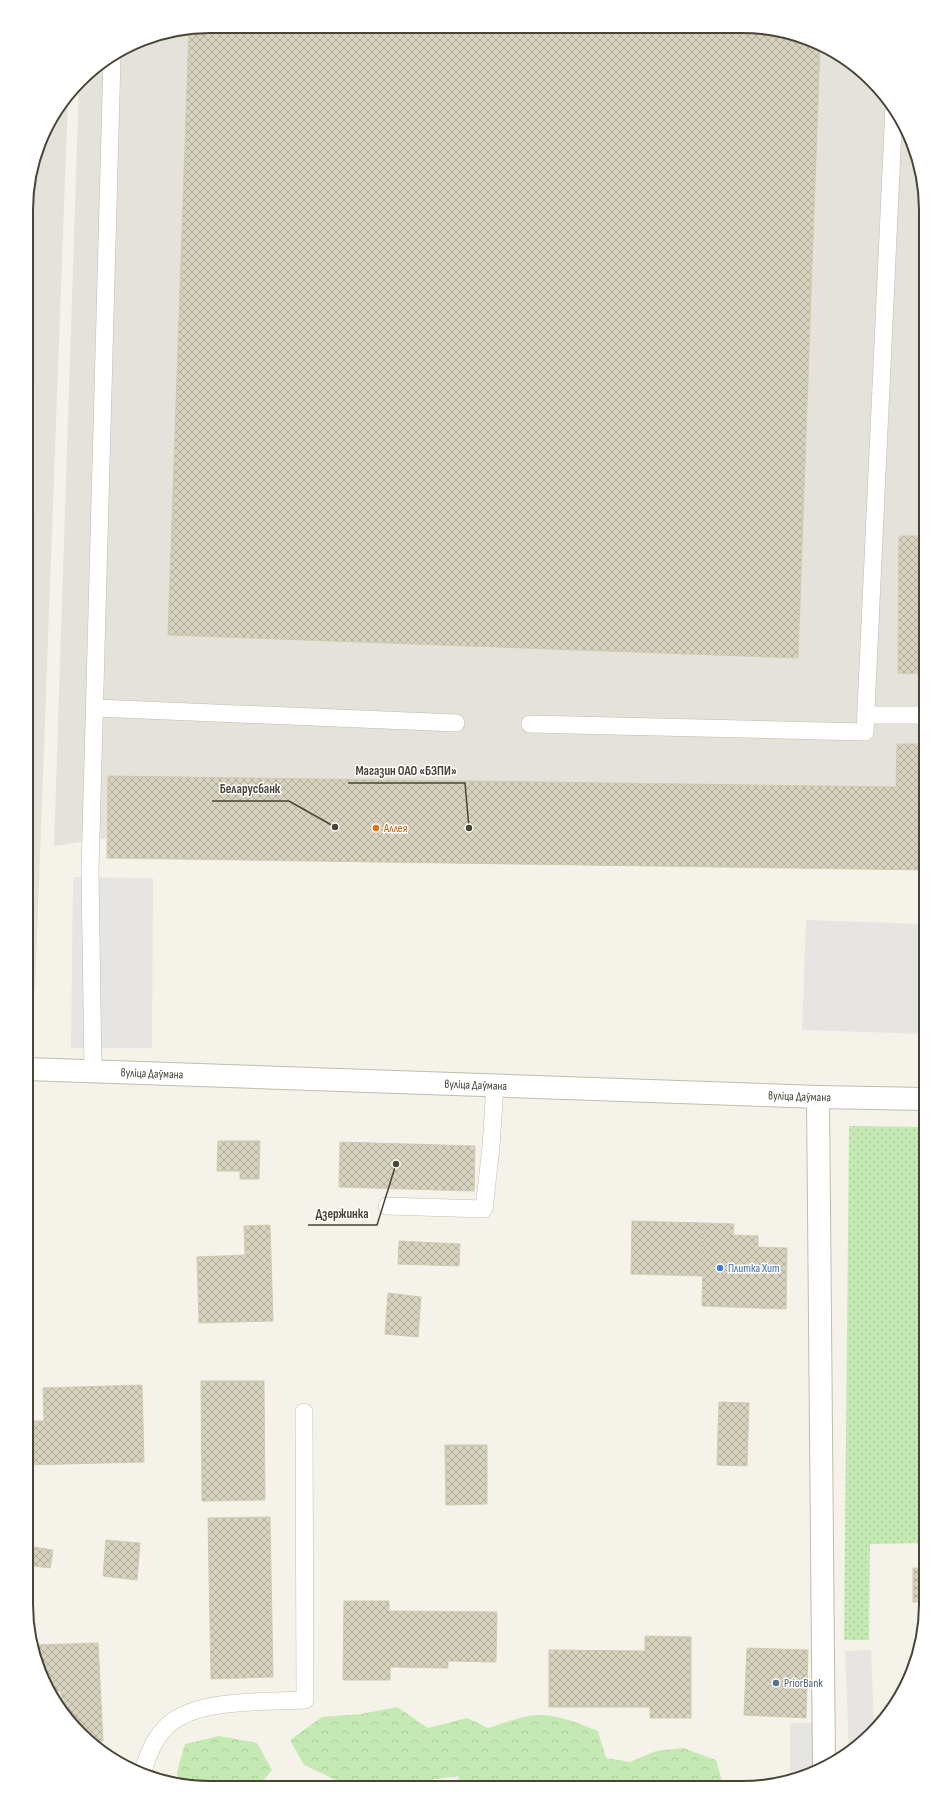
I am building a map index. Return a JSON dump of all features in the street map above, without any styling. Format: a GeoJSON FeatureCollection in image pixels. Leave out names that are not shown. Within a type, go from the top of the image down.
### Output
{"type":"FeatureCollection","features":[{"type":"Feature","properties":{"kind":"street","name":"вуліца Даўмана"},"geometry":{"type":"LineString","coordinates":[[33,1069],[818,1097],[919,1099]]}},
{"type":"Feature","properties":{"kind":"street"},"geometry":{"type":"LineString","coordinates":[[818,1097],[824,1761]]}},
{"type":"Feature","properties":{"kind":"lane"},"geometry":{"type":"LineString","coordinates":[[93,1072],[90,871],[96,708],[112,63]]}},
{"type":"Feature","properties":{"kind":"lane"},"geometry":{"type":"LineString","coordinates":[[530,724],[865,732],[893,119]]}},
{"type":"Feature","properties":{"kind":"lane"},"geometry":{"type":"LineString","coordinates":[[96,708],[456,723]]}},
{"type":"Feature","properties":{"kind":"lane"},"geometry":{"type":"LineString","coordinates":[[866,715],[919,715]]}},
{"type":"Feature","properties":{"kind":"lane"},"geometry":{"type":"LineString","coordinates":[[387,1206],[484,1209],[492,1147],[495,1085]]}},
{"type":"Feature","properties":{"kind":"lane"},"geometry":{"type":"LineString","coordinates":[[144,1769],[152,1745],[166,1726],[187,1712],[211,1706],[305,1700],[304,1412]]}},
{"type":"Feature","properties":{"kind":"shaded area"},"geometry":{"type":"Polygon","coordinates":[[[199,33],[753,33],[776,36],[810,46],[850,70],[875,93],[889,112],[906,142],[916,176],[919,199],[919,870],[107,858],[107,838],[54,846],[79,91],[93,77],[112,63],[142,46],[176,36],[199,33]]]}},
{"type":"Feature","properties":{"kind":"shaded area"},"geometry":{"type":"Polygon","coordinates":[[[68,105],[35,990],[33,990],[33,199],[36,176],[46,142],[68,105]]]}},
{"type":"Feature","properties":{"kind":"shaded area"},"geometry":{"type":"Polygon","coordinates":[[[73,877],[153,878],[152,1048],[71,1048],[73,877]]]}},
{"type":"Feature","properties":{"kind":"shaded area"},"geometry":{"type":"Polygon","coordinates":[[[806,920],[919,924],[919,1034],[802,1030],[806,920]]]}},
{"type":"Feature","properties":{"kind":"shaded area"},"geometry":{"type":"Polygon","coordinates":[[[871,1650],[874,1722],[849,1745],[845,1651],[871,1650]]]}},
{"type":"Feature","properties":{"kind":"shaded area"},"geometry":{"type":"Polygon","coordinates":[[[790,1723],[812,1723],[812,1767],[790,1774],[790,1723]]]}},
{"type":"Feature","properties":{"kind":"green space"},"geometry":{"type":"Polygon","coordinates":[[[849,1126],[919,1127],[919,1543],[870,1544],[869,1640],[844,1640],[849,1126]]]}},
{"type":"Feature","properties":{"kind":"green space"},"geometry":{"type":"Polygon","coordinates":[[[397,1707],[428,1728],[467,1718],[488,1728],[525,1717],[538,1715],[553,1716],[598,1731],[606,1758],[630,1762],[656,1751],[683,1748],[716,1760],[722,1781],[459,1781],[458,1776],[424,1781],[338,1781],[304,1765],[290,1740],[322,1717],[361,1714],[397,1707]]]}},
{"type":"Feature","properties":{"kind":"green space"},"geometry":{"type":"Polygon","coordinates":[[[219,1736],[257,1743],[272,1770],[263,1781],[199,1781],[178,1778],[177,1772],[185,1744],[219,1736]]]}},
{"type":"Feature","properties":{"kind":"building"},"geometry":{"type":"Polygon","coordinates":[[[199,33],[753,33],[788,39],[820,51],[798,658],[168,635],[189,35],[199,33]]]}},
{"type":"Feature","properties":{"kind":"building"},"geometry":{"type":"Polygon","coordinates":[[[899,536],[919,536],[919,674],[898,673],[899,536]]]}},
{"type":"Feature","properties":{"kind":"building"},"geometry":{"type":"Polygon","coordinates":[[[897,744],[919,744],[919,870],[107,858],[108,776],[896,787],[897,744]]]}},
{"type":"Feature","properties":{"kind":"building"},"geometry":{"type":"Polygon","coordinates":[[[218,1141],[260,1141],[259,1179],[240,1179],[240,1171],[217,1171],[218,1141]]]}},
{"type":"Feature","properties":{"kind":"building"},"geometry":{"type":"Polygon","coordinates":[[[340,1142],[475,1146],[474,1191],[339,1187],[340,1142]]]}},
{"type":"Feature","properties":{"kind":"building"},"geometry":{"type":"Polygon","coordinates":[[[632,1221],[704,1223],[703,1276],[631,1274],[632,1221]]]}},
{"type":"Feature","properties":{"kind":"building"},"geometry":{"type":"Polygon","coordinates":[[[704,1223],[734,1224],[733,1235],[758,1236],[758,1247],[787,1248],[786,1309],[702,1306],[704,1223]]]}},
{"type":"Feature","properties":{"kind":"building"},"geometry":{"type":"Polygon","coordinates":[[[270,1225],[273,1321],[199,1323],[197,1257],[245,1255],[244,1226],[270,1225]]]}},
{"type":"Feature","properties":{"kind":"building"},"geometry":{"type":"Polygon","coordinates":[[[399,1241],[460,1244],[459,1266],[398,1264],[399,1241]]]}},
{"type":"Feature","properties":{"kind":"building"},"geometry":{"type":"Polygon","coordinates":[[[388,1293],[421,1297],[418,1337],[385,1334],[388,1293]]]}},
{"type":"Feature","properties":{"kind":"building"},"geometry":{"type":"Polygon","coordinates":[[[201,1381],[264,1381],[265,1500],[202,1501],[201,1381]]]}},
{"type":"Feature","properties":{"kind":"building"},"geometry":{"type":"Polygon","coordinates":[[[142,1385],[144,1462],[33,1465],[33,1421],[44,1421],[43,1388],[142,1385]]]}},
{"type":"Feature","properties":{"kind":"building"},"geometry":{"type":"Polygon","coordinates":[[[719,1402],[749,1403],[747,1466],[717,1465],[719,1402]]]}},
{"type":"Feature","properties":{"kind":"building"},"geometry":{"type":"Polygon","coordinates":[[[445,1445],[487,1445],[487,1504],[446,1505],[445,1445]]]}},
{"type":"Feature","properties":{"kind":"building"},"geometry":{"type":"Polygon","coordinates":[[[270,1517],[273,1677],[211,1679],[208,1518],[270,1517]]]}},
{"type":"Feature","properties":{"kind":"building"},"geometry":{"type":"Polygon","coordinates":[[[106,1540],[140,1543],[137,1580],[103,1576],[106,1540]]]}},
{"type":"Feature","properties":{"kind":"building"},"geometry":{"type":"Polygon","coordinates":[[[33,1547],[53,1550],[50,1568],[33,1566],[33,1547]]]}},
{"type":"Feature","properties":{"kind":"building"},"geometry":{"type":"Polygon","coordinates":[[[913,1568],[919,1568],[919,1602],[913,1602],[913,1568]]]}},
{"type":"Feature","properties":{"kind":"building"},"geometry":{"type":"Polygon","coordinates":[[[344,1601],[389,1601],[389,1611],[497,1612],[496,1662],[448,1661],[448,1668],[390,1667],[390,1680],[343,1680],[344,1601]]]}},
{"type":"Feature","properties":{"kind":"building"},"geometry":{"type":"Polygon","coordinates":[[[645,1636],[691,1637],[691,1718],[650,1718],[650,1707],[549,1707],[549,1650],[645,1651],[645,1636]]]}},
{"type":"Feature","properties":{"kind":"building"},"geometry":{"type":"Polygon","coordinates":[[[98,1643],[103,1741],[99,1741],[93,1737],[77,1721],[63,1702],[61,1691],[56,1691],[46,1672],[38,1645],[98,1643]]]}},
{"type":"Feature","properties":{"kind":"building","name":"PriorBank"},"geometry":{"type":"Polygon","coordinates":[[[747,1648],[808,1650],[806,1718],[744,1715],[747,1648]]]}},
{"type":"Feature","properties":{"kind":"place","name":"Беларусбанк"},"geometry":{"type":"Point","coordinates":[335,827]}},
{"type":"Feature","properties":{"kind":"place","name":"Аллея"},"geometry":{"type":"Point","coordinates":[376,828]}},
{"type":"Feature","properties":{"kind":"place","name":"Магазин ОАО «БЗПИ»"},"geometry":{"type":"Point","coordinates":[469,828]}},
{"type":"Feature","properties":{"kind":"place","name":"Дзержинка"},"geometry":{"type":"Point","coordinates":[396,1164]}},
{"type":"Feature","properties":{"kind":"place","name":"Плитка Хит"},"geometry":{"type":"Point","coordinates":[720,1268]}},
{"type":"Feature","properties":{"kind":"place","name":"PriorBank"},"geometry":{"type":"Point","coordinates":[776,1683]}}]}
